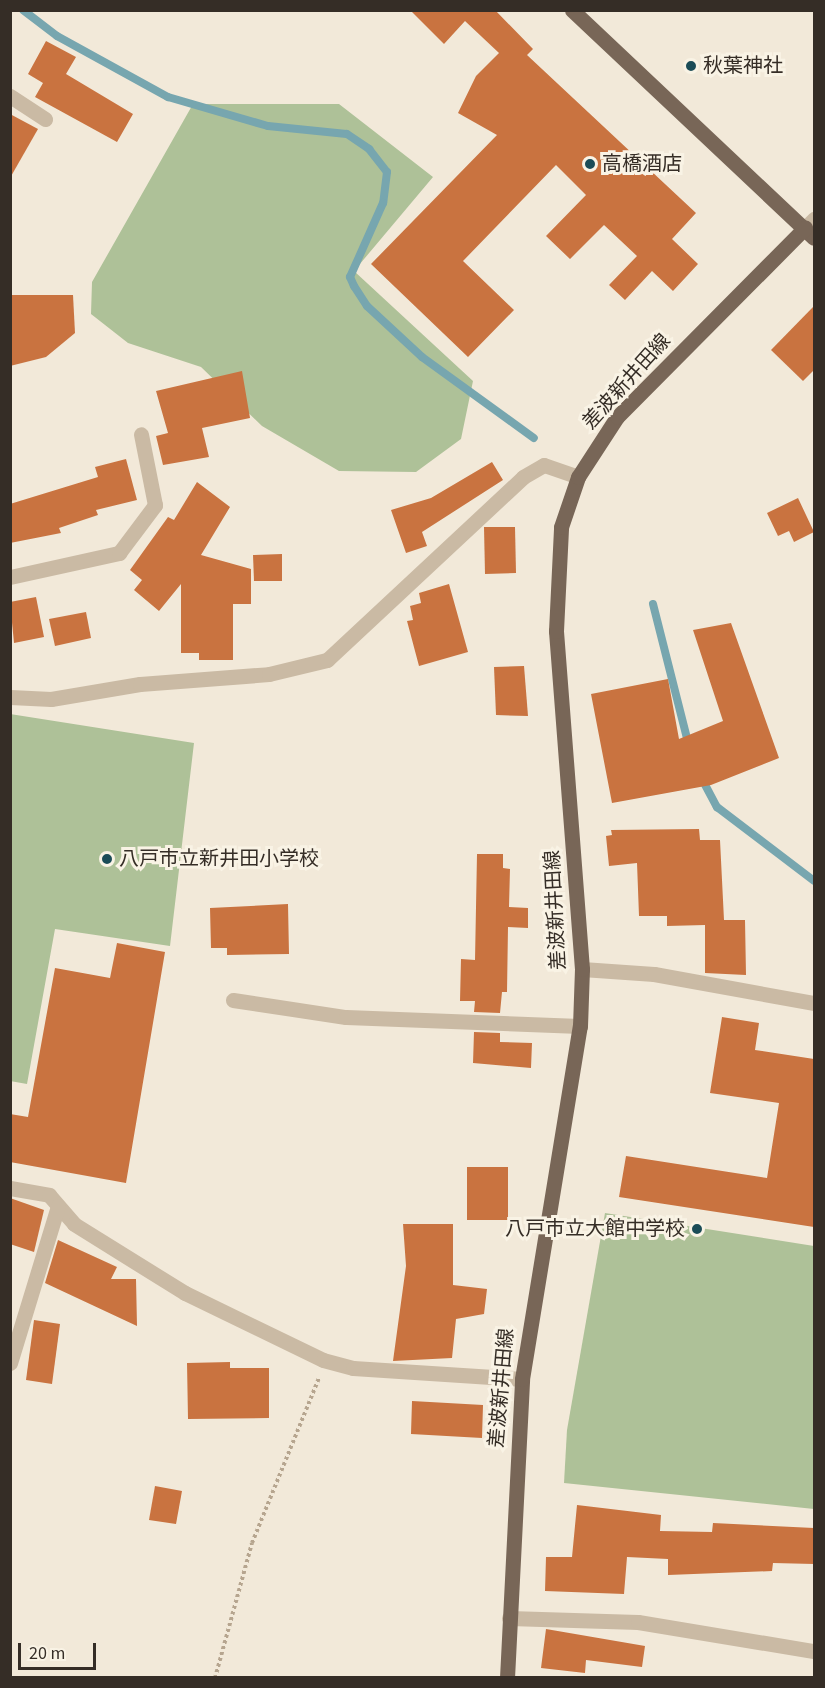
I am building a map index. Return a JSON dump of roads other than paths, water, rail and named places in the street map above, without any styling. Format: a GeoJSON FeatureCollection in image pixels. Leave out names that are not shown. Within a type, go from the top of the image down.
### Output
{"type":"FeatureCollection","features":[{"type":"Feature","properties":{"kind":"main road"},"geometry":{"type":"LineString","coordinates":[[572,10],[811,228]]}},
{"type":"Feature","properties":{"kind":"main road","name":"差波新井田線"},"geometry":{"type":"LineString","coordinates":[[507,1677],[522,1379],[580,1026],[582,969],[555,586],[561,527],[578,477],[617,417],[811,228]]}},
{"type":"Feature","properties":{"kind":"street"},"geometry":{"type":"LineString","coordinates":[[10,96],[45,119]]}},
{"type":"Feature","properties":{"kind":"street"},"geometry":{"type":"LineString","coordinates":[[10,577],[119,553],[155,505],[141,434]]}},
{"type":"Feature","properties":{"kind":"street"},"geometry":{"type":"LineString","coordinates":[[10,697],[51,699],[140,684],[269,674],[327,660],[523,477],[544,465],[578,477]]}},
{"type":"Feature","properties":{"kind":"street"},"geometry":{"type":"LineString","coordinates":[[582,969],[654,974],[814,1003]]}},
{"type":"Feature","properties":{"kind":"street"},"geometry":{"type":"LineString","coordinates":[[233,1000],[346,1017],[580,1026]]}},
{"type":"Feature","properties":{"kind":"street"},"geometry":{"type":"LineString","coordinates":[[10,1188],[49,1195],[74,1224],[185,1293],[323,1360],[352,1368],[522,1379]]}},
{"type":"Feature","properties":{"kind":"street"},"geometry":{"type":"LineString","coordinates":[[10,1364],[58,1206]]}},
{"type":"Feature","properties":{"kind":"street"},"geometry":{"type":"LineString","coordinates":[[509,1618],[638,1622],[814,1651]]}},
{"type":"Feature","properties":{"kind":"waterway"},"geometry":{"type":"LineString","coordinates":[[23,10],[57,36],[168,97],[268,126],[347,134],[369,149],[387,172],[383,203],[350,277],[354,286],[367,306],[422,357],[534,438]]}},
{"type":"Feature","properties":{"kind":"waterway"},"geometry":{"type":"LineString","coordinates":[[653,604],[689,746]]}},
{"type":"Feature","properties":{"kind":"waterway"},"geometry":{"type":"LineString","coordinates":[[702,779],[717,807],[814,881]]}},
{"type":"Feature","properties":{"kind":"place","name":"秋葉神社"},"geometry":{"type":"Point","coordinates":[691,66]}},
{"type":"Feature","properties":{"kind":"place","name":"高橋酒店"},"geometry":{"type":"Point","coordinates":[590,164]}},
{"type":"Feature","properties":{"kind":"place","name":"八戸市立新井田小学校"},"geometry":{"type":"Point","coordinates":[107,859]}},
{"type":"Feature","properties":{"kind":"place","name":"八戸市立大館中学校"},"geometry":{"type":"Point","coordinates":[697,1229]}}]}
